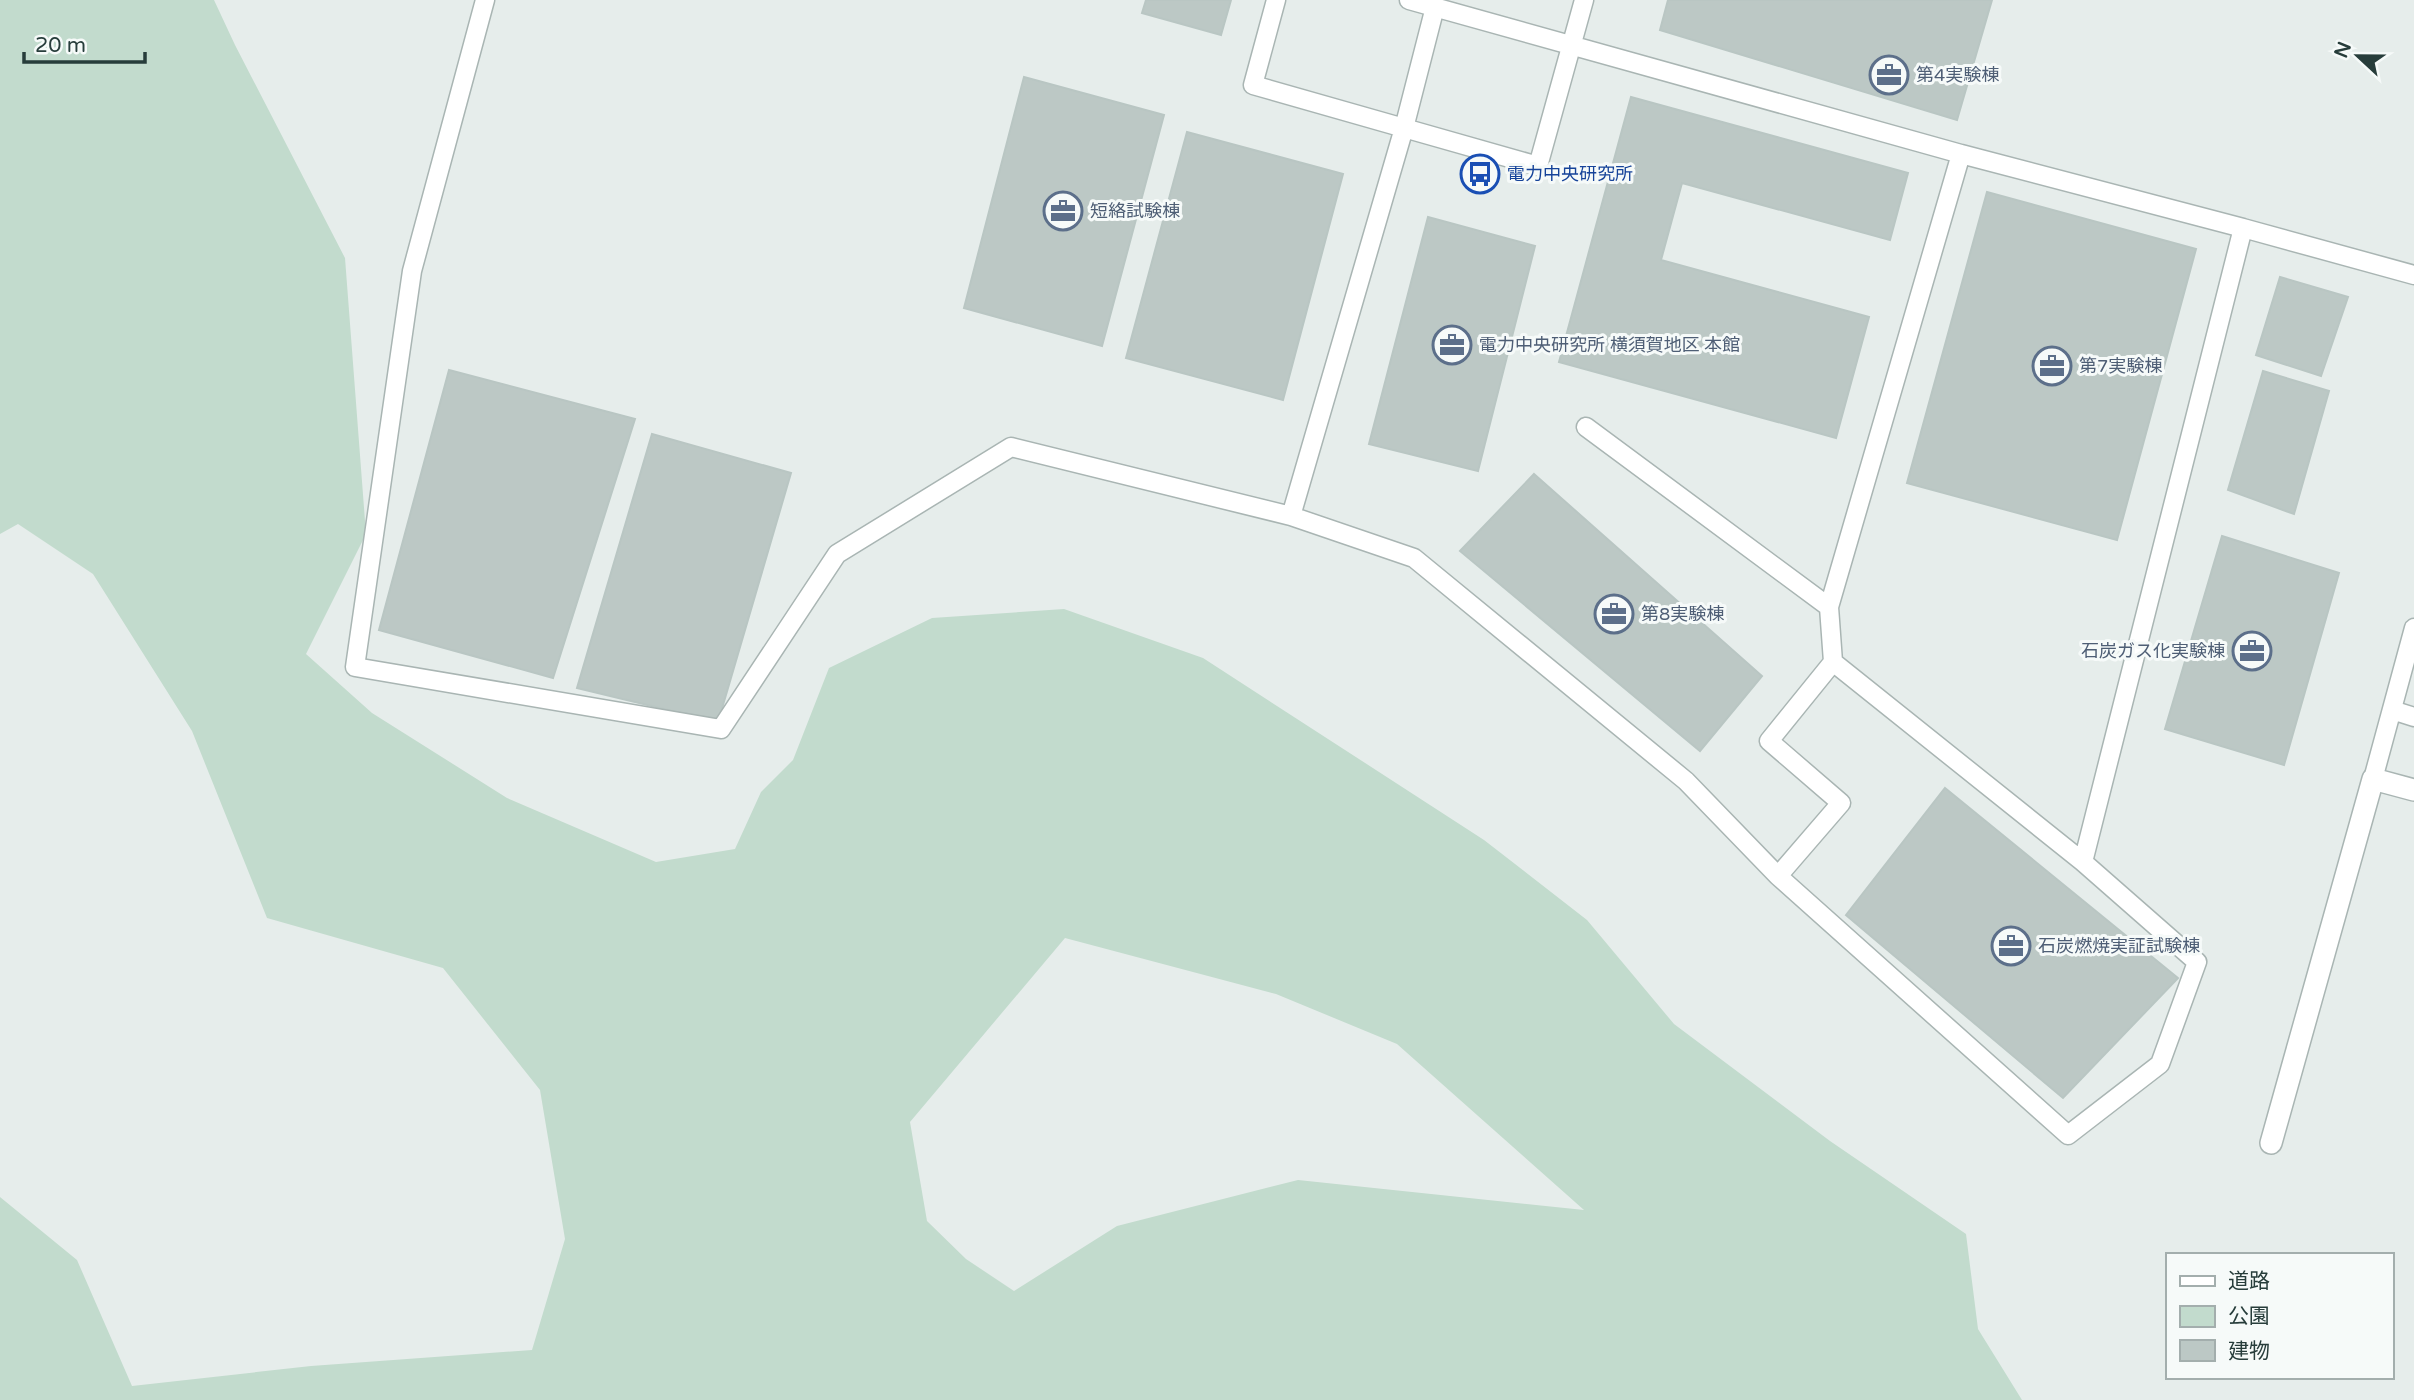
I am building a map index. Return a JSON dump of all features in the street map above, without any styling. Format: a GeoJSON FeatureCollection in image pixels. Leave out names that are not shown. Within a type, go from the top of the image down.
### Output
{"type":"FeatureCollection","features":[{"type":"Feature","properties":{"kind":"street"},"geometry":{"type":"LineString","coordinates":[[2271,1143],[2373,779],[2414,790]]}},
{"type":"Feature","properties":{"kind":"lane"},"geometry":{"type":"LineString","coordinates":[[485,0],[412,271],[355,667],[720,729],[837,554],[1011,447],[1291,516],[1414,558],[1686,781],[1778,876],[2068,1135],[2160,1064],[2197,962],[2083,862],[1833,662]]}},
{"type":"Feature","properties":{"kind":"lane"},"geometry":{"type":"LineString","coordinates":[[1276,0],[1253,85],[1538,166],[1584,0]]}},
{"type":"Feature","properties":{"kind":"lane"},"geometry":{"type":"LineString","coordinates":[[1409,0],[1961,155],[2414,275]]}},
{"type":"Feature","properties":{"kind":"lane"},"geometry":{"type":"LineString","coordinates":[[1291,516],[1404,128],[1435,7]]}},
{"type":"Feature","properties":{"kind":"lane"},"geometry":{"type":"LineString","coordinates":[[1778,876],[1841,803],[1769,741],[1833,662],[1829,607],[1961,155]]}},
{"type":"Feature","properties":{"kind":"lane"},"geometry":{"type":"LineString","coordinates":[[2083,862],[2243,228]]}},
{"type":"Feature","properties":{"kind":"lane"},"geometry":{"type":"LineString","coordinates":[[1586,427],[1829,607]]}},
{"type":"Feature","properties":{"kind":"lane"},"geometry":{"type":"LineString","coordinates":[[2373,779],[2414,628]]}},
{"type":"Feature","properties":{"kind":"lane"},"geometry":{"type":"LineString","coordinates":[[2392,710],[2414,717]]}},
{"type":"Feature","properties":{"kind":"green space"},"geometry":{"type":"Polygon","coordinates":[[[0,0],[214,0],[345,258],[366,534],[306,654],[372,713],[507,798],[656,862],[735,849],[761,792],[793,760],[829,668],[932,618],[1064,609],[1203,658],[1484,840],[1587,920],[1674,1024],[1830,1141],[1966,1234],[1978,1329],[2022,1400],[0,1400],[0,1197],[77,1260],[132,1386],[311,1366],[532,1350],[565,1239],[540,1090],[443,968],[267,918],[192,731],[93,574],[18,524],[0,534],[0,0]],[[1065,938],[910,1122],[927,1221],[966,1259],[1014,1291],[1117,1226],[1298,1180],[1584,1210],[1397,1044],[1276,994],[1065,938]]]}},
{"type":"Feature","properties":{"kind":"building"},"geometry":{"type":"Polygon","coordinates":[[[1146,0],[1231,0],[1221,35],[1142,13],[1146,0]]]}},
{"type":"Feature","properties":{"kind":"building","name":"第4実験棟"},"geometry":{"type":"Polygon","coordinates":[[[1668,0],[1992,0],[1957,120],[1660,30],[1668,0]]]}},
{"type":"Feature","properties":{"kind":"building","name":"短絡試験棟"},"geometry":{"type":"Polygon","coordinates":[[[1024,77],[1164,115],[1102,346],[964,308],[1024,77]]]}},
{"type":"Feature","properties":{"kind":"building"},"geometry":{"type":"Polygon","coordinates":[[[1631,97],[1908,173],[1890,240],[1682,183],[1661,260],[1869,317],[1836,438],[1559,362],[1631,97]]]}},
{"type":"Feature","properties":{"kind":"building"},"geometry":{"type":"Polygon","coordinates":[[[1187,132],[1343,174],[1283,400],[1126,358],[1187,132]]]}},
{"type":"Feature","properties":{"kind":"building","name":"第7実験棟"},"geometry":{"type":"Polygon","coordinates":[[[1987,192],[2196,249],[2117,540],[1907,483],[1987,192]]]}},
{"type":"Feature","properties":{"kind":"building","name":"電力中央研究所 横須賀地区 本館"},"geometry":{"type":"Polygon","coordinates":[[[1428,217],[1535,246],[1478,471],[1369,444],[1428,217]]]}},
{"type":"Feature","properties":{"kind":"building"},"geometry":{"type":"Polygon","coordinates":[[[2280,277],[2348,297],[2321,376],[2256,355],[2280,277]]]}},
{"type":"Feature","properties":{"kind":"building"},"geometry":{"type":"Polygon","coordinates":[[[449,370],[635,419],[553,678],[379,630],[449,370]]]}},
{"type":"Feature","properties":{"kind":"building"},"geometry":{"type":"Polygon","coordinates":[[[2263,371],[2329,391],[2294,514],[2228,490],[2263,371]]]}},
{"type":"Feature","properties":{"kind":"building"},"geometry":{"type":"Polygon","coordinates":[[[652,434],[791,473],[718,722],[577,688],[652,434]]]}},
{"type":"Feature","properties":{"kind":"building","name":"第8実験棟"},"geometry":{"type":"Polygon","coordinates":[[[1534,474],[1762,676],[1700,751],[1460,551],[1534,474]]]}},
{"type":"Feature","properties":{"kind":"building","name":"石炭ガス化実験棟"},"geometry":{"type":"Polygon","coordinates":[[[2222,536],[2339,573],[2284,765],[2165,729],[2222,536]]]}},
{"type":"Feature","properties":{"kind":"building","name":"石炭燃焼実証試験棟"},"geometry":{"type":"Polygon","coordinates":[[[1945,788],[2178,978],[2063,1098],[1846,915],[1945,788]]]}},
{"type":"Feature","properties":{"kind":"place","name":"第4実験棟"},"geometry":{"type":"Point","coordinates":[1889,75]}},
{"type":"Feature","properties":{"kind":"place","name":"電力中央研究所"},"geometry":{"type":"Point","coordinates":[1480,174]}},
{"type":"Feature","properties":{"kind":"place","name":"短絡試験棟"},"geometry":{"type":"Point","coordinates":[1063,211]}},
{"type":"Feature","properties":{"kind":"place","name":"電力中央研究所 横須賀地区 本館"},"geometry":{"type":"Point","coordinates":[1452,345]}},
{"type":"Feature","properties":{"kind":"place","name":"第7実験棟"},"geometry":{"type":"Point","coordinates":[2052,366]}},
{"type":"Feature","properties":{"kind":"place","name":"第8実験棟"},"geometry":{"type":"Point","coordinates":[1614,614]}},
{"type":"Feature","properties":{"kind":"place","name":"石炭ガス化実験棟"},"geometry":{"type":"Point","coordinates":[2252,651]}},
{"type":"Feature","properties":{"kind":"place","name":"石炭燃焼実証試験棟"},"geometry":{"type":"Point","coordinates":[2011,946]}}]}
